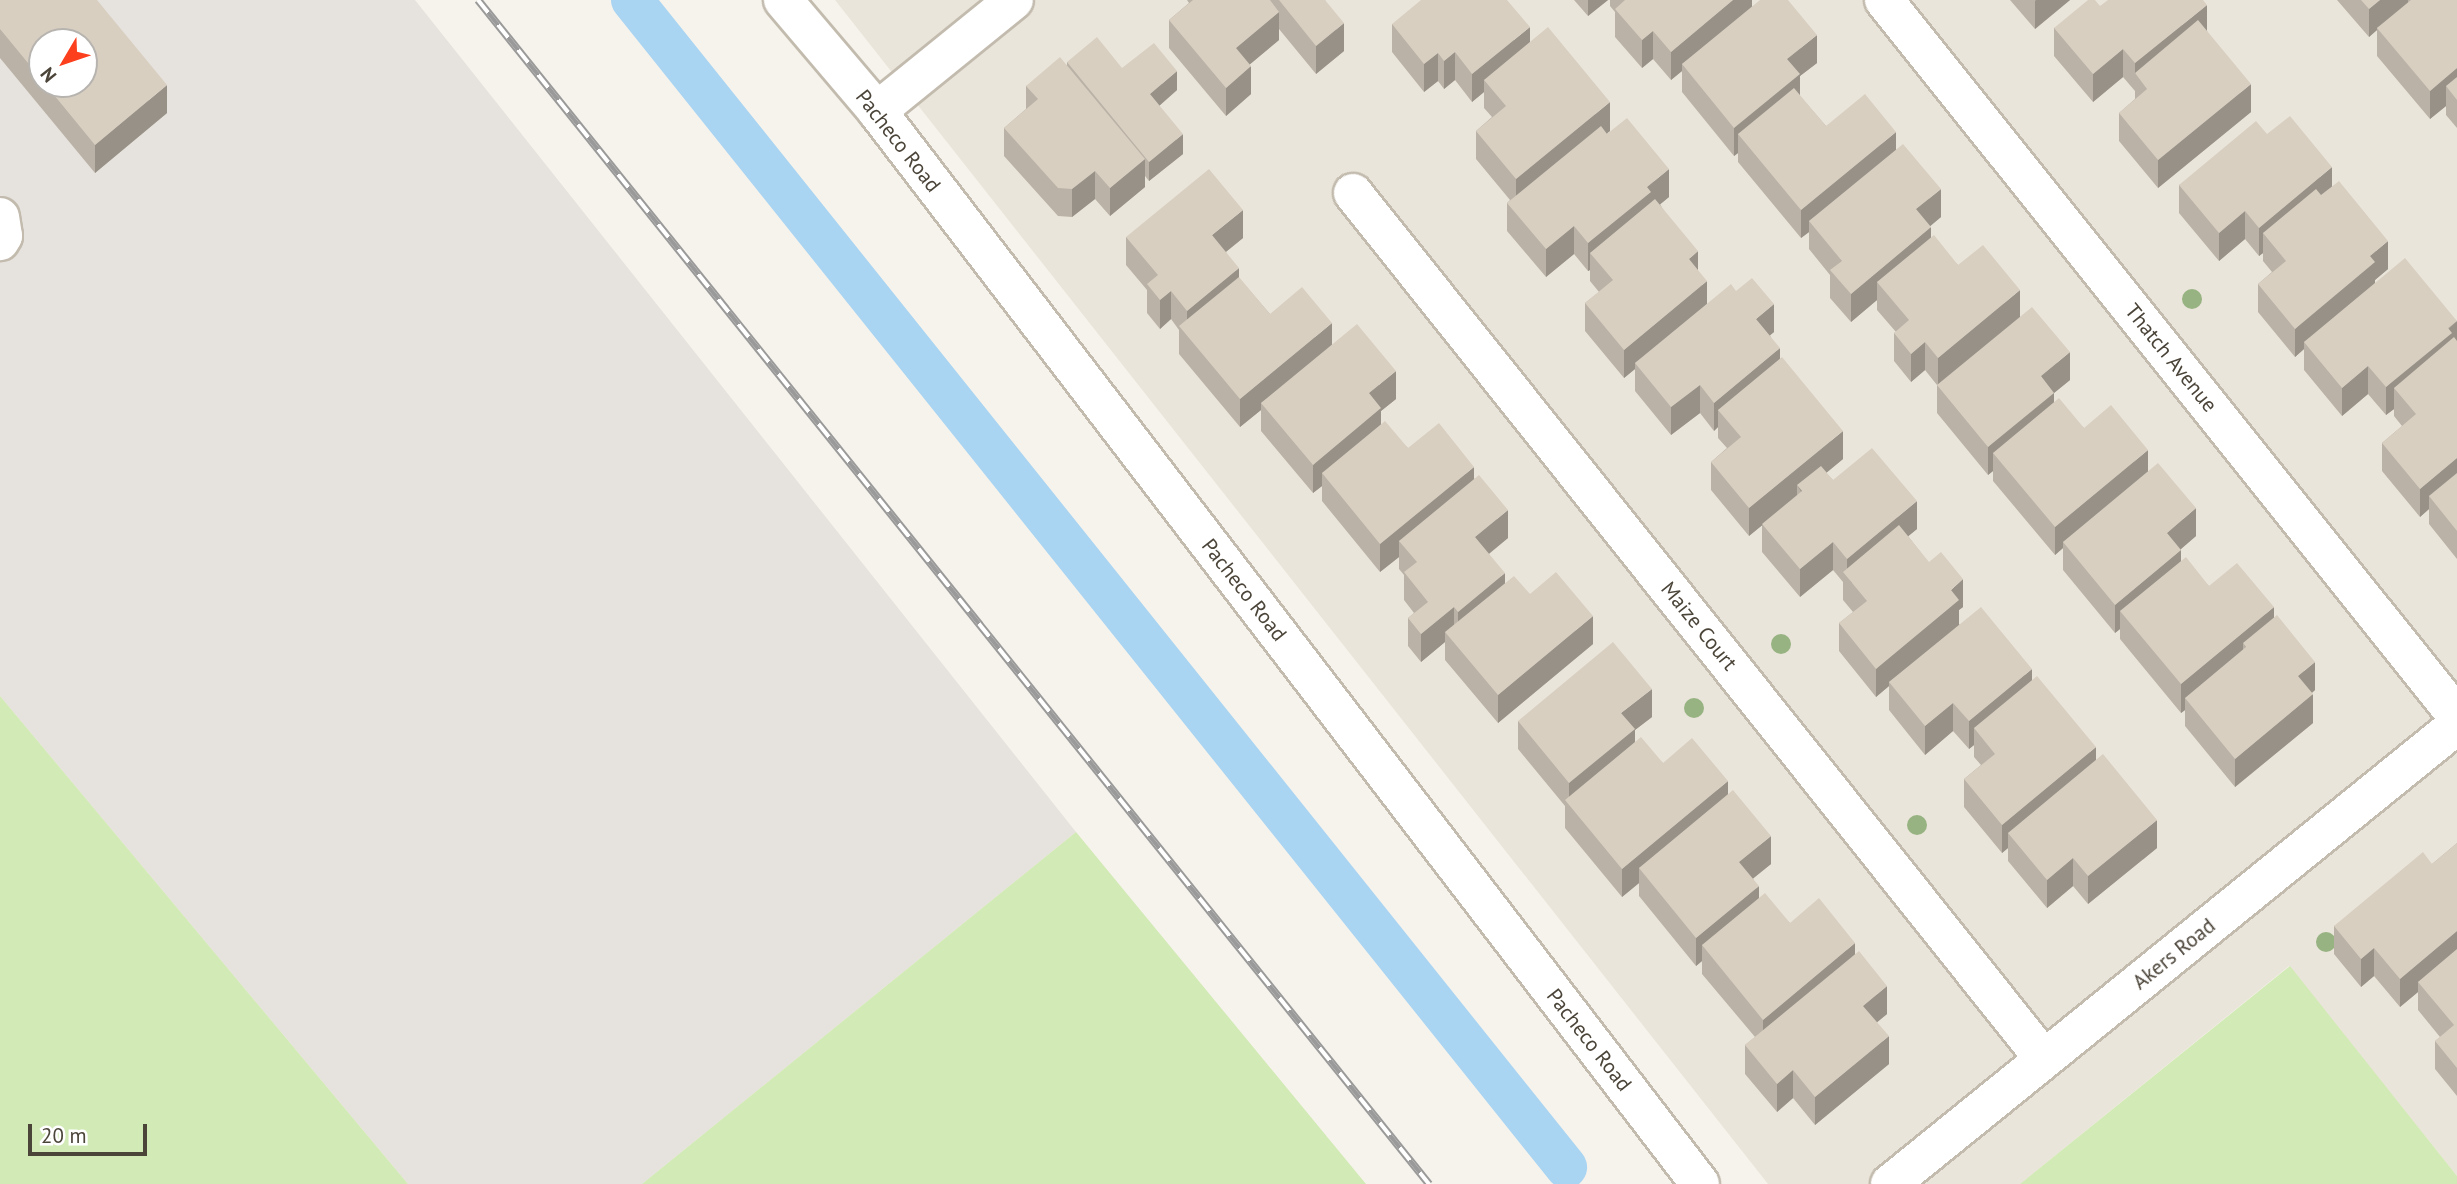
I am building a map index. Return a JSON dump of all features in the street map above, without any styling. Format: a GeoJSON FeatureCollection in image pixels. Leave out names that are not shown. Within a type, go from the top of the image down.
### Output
{"type":"FeatureCollection","features":[{"type":"Feature","properties":{"kind":"street","name":"Pacheco Road"},"geometry":{"type":"LineString","coordinates":[[783,0],[877,111],[1700,1184]]}},
{"type":"Feature","properties":{"kind":"street"},"geometry":{"type":"LineString","coordinates":[[877,111],[1014,0]]}},
{"type":"Feature","properties":{"kind":"street","name":"Thatch Avenue"},"geometry":{"type":"LineString","coordinates":[[1884,0],[2457,716]]}},
{"type":"Feature","properties":{"kind":"street","name":"Maize Court"},"geometry":{"type":"LineString","coordinates":[[1353,193],[2045,1059]]}},
{"type":"Feature","properties":{"kind":"street"},"geometry":{"type":"LineString","coordinates":[[0,218],[3,236],[0,241]]}},
{"type":"Feature","properties":{"kind":"street","name":"Akers Road"},"geometry":{"type":"LineString","coordinates":[[1890,1184],[2457,725]]}},
{"type":"Feature","properties":{"kind":"shaded area"},"geometry":{"type":"Polygon","coordinates":[[[0,0],[415,0],[1076,832],[642,1184],[408,1184],[0,696],[0,0]]]}},
{"type":"Feature","properties":{"kind":"shaded area"},"geometry":{"type":"Polygon","coordinates":[[[835,0],[2457,0],[2457,1176],[2289,966],[2020,1184],[1768,1184],[835,0]]]}},
{"type":"Feature","properties":{"kind":"green space"},"geometry":{"type":"Polygon","coordinates":[[[0,696],[408,1184],[0,1184],[0,696]]]}},
{"type":"Feature","properties":{"kind":"green space"},"geometry":{"type":"Polygon","coordinates":[[[1076,832],[1366,1184],[642,1184],[1076,832]]]}},
{"type":"Feature","properties":{"kind":"green space"},"geometry":{"type":"Polygon","coordinates":[[[2290,966],[2457,1176],[2457,1184],[2020,1184],[2290,966]]]}},
{"type":"Feature","properties":{"kind":"building"},"geometry":{"type":"Polygon","coordinates":[[[0,0],[97,0],[167,85],[95,145],[56,98],[98,98],[98,28],[28,28],[28,63],[0,29],[0,0]]]}},
{"type":"Feature","properties":{"kind":"building"},"geometry":{"type":"Polygon","coordinates":[[[1193,0],[1270,0],[1279,12],[1236,48],[1251,66],[1226,88],[1169,20],[1193,0]]]}},
{"type":"Feature","properties":{"kind":"building"},"geometry":{"type":"Polygon","coordinates":[[[1279,0],[1325,0],[1344,23],[1316,46],[1279,0]]]}},
{"type":"Feature","properties":{"kind":"building"},"geometry":{"type":"Polygon","coordinates":[[[1421,0],[1507,0],[1530,27],[1472,74],[1455,52],[1444,61],[1438,53],[1424,64],[1392,24],[1421,0]]]}},
{"type":"Feature","properties":{"kind":"building"},"geometry":{"type":"Polygon","coordinates":[[[1625,0],[1733,0],[1671,52],[1653,31],[1642,40],[1615,9],[1625,0]]]}},
{"type":"Feature","properties":{"kind":"building"},"geometry":{"type":"Polygon","coordinates":[[[1760,0],[1788,0],[1817,35],[1787,59],[1800,74],[1734,128],[1682,64],[1760,0]]]}},
{"type":"Feature","properties":{"kind":"building"},"geometry":{"type":"Polygon","coordinates":[[[2088,0],[2095,0],[2100,6],[2108,0],[2203,0],[2207,5],[2135,63],[2123,49],[2093,74],[2054,28],[2088,0]]]}},
{"type":"Feature","properties":{"kind":"building"},"geometry":{"type":"Polygon","coordinates":[[[2361,0],[2380,0],[2369,9],[2361,0]]]}},
{"type":"Feature","properties":{"kind":"building"},"geometry":{"type":"Polygon","coordinates":[[[2411,0],[2457,0],[2457,68],[2430,91],[2377,28],[2411,0]]]}},
{"type":"Feature","properties":{"kind":"building"},"geometry":{"type":"Polygon","coordinates":[[[2198,20],[2251,84],[2158,160],[2119,113],[2147,89],[2135,73],[2198,20]]]}},
{"type":"Feature","properties":{"kind":"building"},"geometry":{"type":"Polygon","coordinates":[[[1548,27],[1610,102],[1516,179],[1476,131],[1506,106],[1484,80],[1548,27]]]}},
{"type":"Feature","properties":{"kind":"building"},"geometry":{"type":"Polygon","coordinates":[[[1097,37],[1122,68],[1154,43],[1177,71],[1150,94],[1183,134],[1149,162],[1067,62],[1097,37]]]}},
{"type":"Feature","properties":{"kind":"building"},"geometry":{"type":"Polygon","coordinates":[[[1060,57],[1145,159],[1110,188],[1095,171],[1072,189],[1058,188],[1004,128],[1038,99],[1026,86],[1060,57]]]}},
{"type":"Feature","properties":{"kind":"building"},"geometry":{"type":"Polygon","coordinates":[[[2457,77],[2457,100],[2446,86],[2457,77]]]}},
{"type":"Feature","properties":{"kind":"building"},"geometry":{"type":"Polygon","coordinates":[[[1794,88],[1826,126],[1865,94],[1896,132],[1801,210],[1738,134],[1794,88]]]}},
{"type":"Feature","properties":{"kind":"building"},"geometry":{"type":"Polygon","coordinates":[[[2290,116],[2332,167],[2259,228],[2245,211],[2219,233],[2179,185],[2256,121],[2267,134],[2290,116]]]}},
{"type":"Feature","properties":{"kind":"building"},"geometry":{"type":"Polygon","coordinates":[[[1627,118],[1669,169],[1647,187],[1651,192],[1588,243],[1574,226],[1546,249],[1507,203],[1601,126],[1607,134],[1627,118]]]}},
{"type":"Feature","properties":{"kind":"building"},"geometry":{"type":"Polygon","coordinates":[[[1903,144],[1941,189],[1916,209],[1931,227],[1851,294],[1830,270],[1842,261],[1809,221],[1903,144]]]}},
{"type":"Feature","properties":{"kind":"building"},"geometry":{"type":"Polygon","coordinates":[[[1209,169],[1243,210],[1212,235],[1239,268],[1187,311],[1171,291],[1160,300],[1147,284],[1158,275],[1126,237],[1209,169]]]}},
{"type":"Feature","properties":{"kind":"building"},"geometry":{"type":"Polygon","coordinates":[[[2339,181],[2388,241],[2370,256],[2375,262],[2295,329],[2258,284],[2286,261],[2263,233],[2316,189],[2321,195],[2339,181]]]}},
{"type":"Feature","properties":{"kind":"building"},"geometry":{"type":"Polygon","coordinates":[[[1655,199],[1698,251],[1689,259],[1707,281],[1624,350],[1585,303],[1613,280],[1590,253],[1655,199]]]}},
{"type":"Feature","properties":{"kind":"building"},"geometry":{"type":"Polygon","coordinates":[[[1934,235],[1958,265],[1983,245],[2020,290],[1938,358],[1925,342],[1911,354],[1894,333],[1909,320],[1877,282],[1934,235]]]}},
{"type":"Feature","properties":{"kind":"building"},"geometry":{"type":"Polygon","coordinates":[[[2405,258],[2457,321],[2448,328],[2452,333],[2386,387],[2368,366],[2342,388],[2304,342],[2405,258]]]}},
{"type":"Feature","properties":{"kind":"building"},"geometry":{"type":"Polygon","coordinates":[[[1239,277],[1270,314],[1302,287],[1332,323],[1240,399],[1179,326],[1239,277]]]}},
{"type":"Feature","properties":{"kind":"building"},"geometry":{"type":"Polygon","coordinates":[[[1752,278],[1774,304],[1756,319],[1780,348],[1714,403],[1700,385],[1671,407],[1635,363],[1731,284],[1736,291],[1752,278]]]}},
{"type":"Feature","properties":{"kind":"building"},"geometry":{"type":"Polygon","coordinates":[[[2032,307],[2070,352],[2041,376],[2054,393],[1988,447],[1937,385],[2032,307]]]}},
{"type":"Feature","properties":{"kind":"building"},"geometry":{"type":"Polygon","coordinates":[[[1357,324],[1396,371],[1369,393],[1381,408],[1313,465],[1261,403],[1357,324]]]}},
{"type":"Feature","properties":{"kind":"building"},"geometry":{"type":"Polygon","coordinates":[[[2454,337],[2457,341],[2457,458],[2420,489],[2382,443],[2416,414],[2394,388],[2454,337]]]}},
{"type":"Feature","properties":{"kind":"building"},"geometry":{"type":"Polygon","coordinates":[[[1782,357],[1843,431],[1749,508],[1711,462],[1741,437],[1718,410],[1782,357]]]}},
{"type":"Feature","properties":{"kind":"building"},"geometry":{"type":"Polygon","coordinates":[[[2059,398],[2084,428],[2111,405],[2148,450],[2055,527],[1993,453],[2059,398]]]}},
{"type":"Feature","properties":{"kind":"building"},"geometry":{"type":"Polygon","coordinates":[[[1385,421],[1408,448],[1439,423],[1474,467],[1380,544],[1322,473],[1385,421]]]}},
{"type":"Feature","properties":{"kind":"building"},"geometry":{"type":"Polygon","coordinates":[[[1872,448],[1917,501],[1847,559],[1833,542],[1800,569],[1762,524],[1802,491],[1797,485],[1821,466],[1833,480],[1872,448]]]}},
{"type":"Feature","properties":{"kind":"building"},"geometry":{"type":"Polygon","coordinates":[[[2158,463],[2196,508],[2167,533],[2181,550],[2115,605],[2063,542],[2158,463]]]}},
{"type":"Feature","properties":{"kind":"building"},"geometry":{"type":"Polygon","coordinates":[[[2457,473],[2457,531],[2429,496],[2457,473]]]}},
{"type":"Feature","properties":{"kind":"building"},"geometry":{"type":"Polygon","coordinates":[[[1479,475],[1508,510],[1475,537],[1505,573],[1458,612],[1454,607],[1421,634],[1408,618],[1428,602],[1404,572],[1417,562],[1399,541],[1479,475]]]}},
{"type":"Feature","properties":{"kind":"building"},"geometry":{"type":"Polygon","coordinates":[[[1899,525],[1929,562],[1941,552],[1963,579],[1951,590],[1959,600],[1876,669],[1839,623],[1867,601],[1843,572],[1899,525]]]}},
{"type":"Feature","properties":{"kind":"building"},"geometry":{"type":"Polygon","coordinates":[[[2186,557],[2209,586],[2237,563],[2274,607],[2181,684],[2120,611],[2186,557]]]}},
{"type":"Feature","properties":{"kind":"building"},"geometry":{"type":"Polygon","coordinates":[[[1556,572],[1593,616],[1498,695],[1445,632],[1514,576],[1530,594],[1556,572]]]}},
{"type":"Feature","properties":{"kind":"building"},"geometry":{"type":"Polygon","coordinates":[[[1981,607],[2032,669],[1969,721],[1953,703],[1925,726],[1889,682],[1981,607]]]}},
{"type":"Feature","properties":{"kind":"building"},"geometry":{"type":"Polygon","coordinates":[[[2277,615],[2315,662],[2298,676],[2313,694],[2235,759],[2185,698],[2246,647],[2243,643],[2277,615]]]}},
{"type":"Feature","properties":{"kind":"building"},"geometry":{"type":"Polygon","coordinates":[[[1613,642],[1652,689],[1621,713],[1635,729],[1569,783],[1518,721],[1613,642]]]}},
{"type":"Feature","properties":{"kind":"building"},"geometry":{"type":"Polygon","coordinates":[[[2037,676],[2096,747],[2002,825],[1964,779],[1995,754],[1974,728],[2037,676]]]}},
{"type":"Feature","properties":{"kind":"building"},"geometry":{"type":"Polygon","coordinates":[[[1641,737],[1663,763],[1692,738],[1728,781],[1622,869],[1565,800],[1641,737]]]}},
{"type":"Feature","properties":{"kind":"building"},"geometry":{"type":"Polygon","coordinates":[[[2103,754],[2157,820],[2088,876],[2073,858],[2047,880],[2008,833],[2103,754]]]}},
{"type":"Feature","properties":{"kind":"building"},"geometry":{"type":"Polygon","coordinates":[[[1733,790],[1771,836],[1739,862],[1759,886],[1696,938],[1639,868],[1733,790]]]}},
{"type":"Feature","properties":{"kind":"building"},"geometry":{"type":"Polygon","coordinates":[[[2457,843],[2457,931],[2400,979],[2374,948],[2361,959],[2334,926],[2423,852],[2432,864],[2457,843]]]}},
{"type":"Feature","properties":{"kind":"building"},"geometry":{"type":"Polygon","coordinates":[[[1765,893],[1790,923],[1819,898],[1855,943],[1763,1020],[1702,945],[1765,893]]]}},
{"type":"Feature","properties":{"kind":"building"},"geometry":{"type":"Polygon","coordinates":[[[2457,949],[2457,1068],[2435,1041],[2454,1025],[2418,982],[2457,949]]]}},
{"type":"Feature","properties":{"kind":"building"},"geometry":{"type":"Polygon","coordinates":[[[1859,951],[1887,986],[1863,1006],[1889,1036],[1815,1097],[1793,1070],[1777,1084],[1745,1045],[1859,951]]]}},
{"type":"Feature","properties":{"kind":"waterway"},"geometry":{"type":"LineString","coordinates":[[632,0],[1566,1167]]}},
{"type":"Feature","properties":{"kind":"railway"},"geometry":{"type":"LineString","coordinates":[[478,0],[1429,1184]]}}]}
